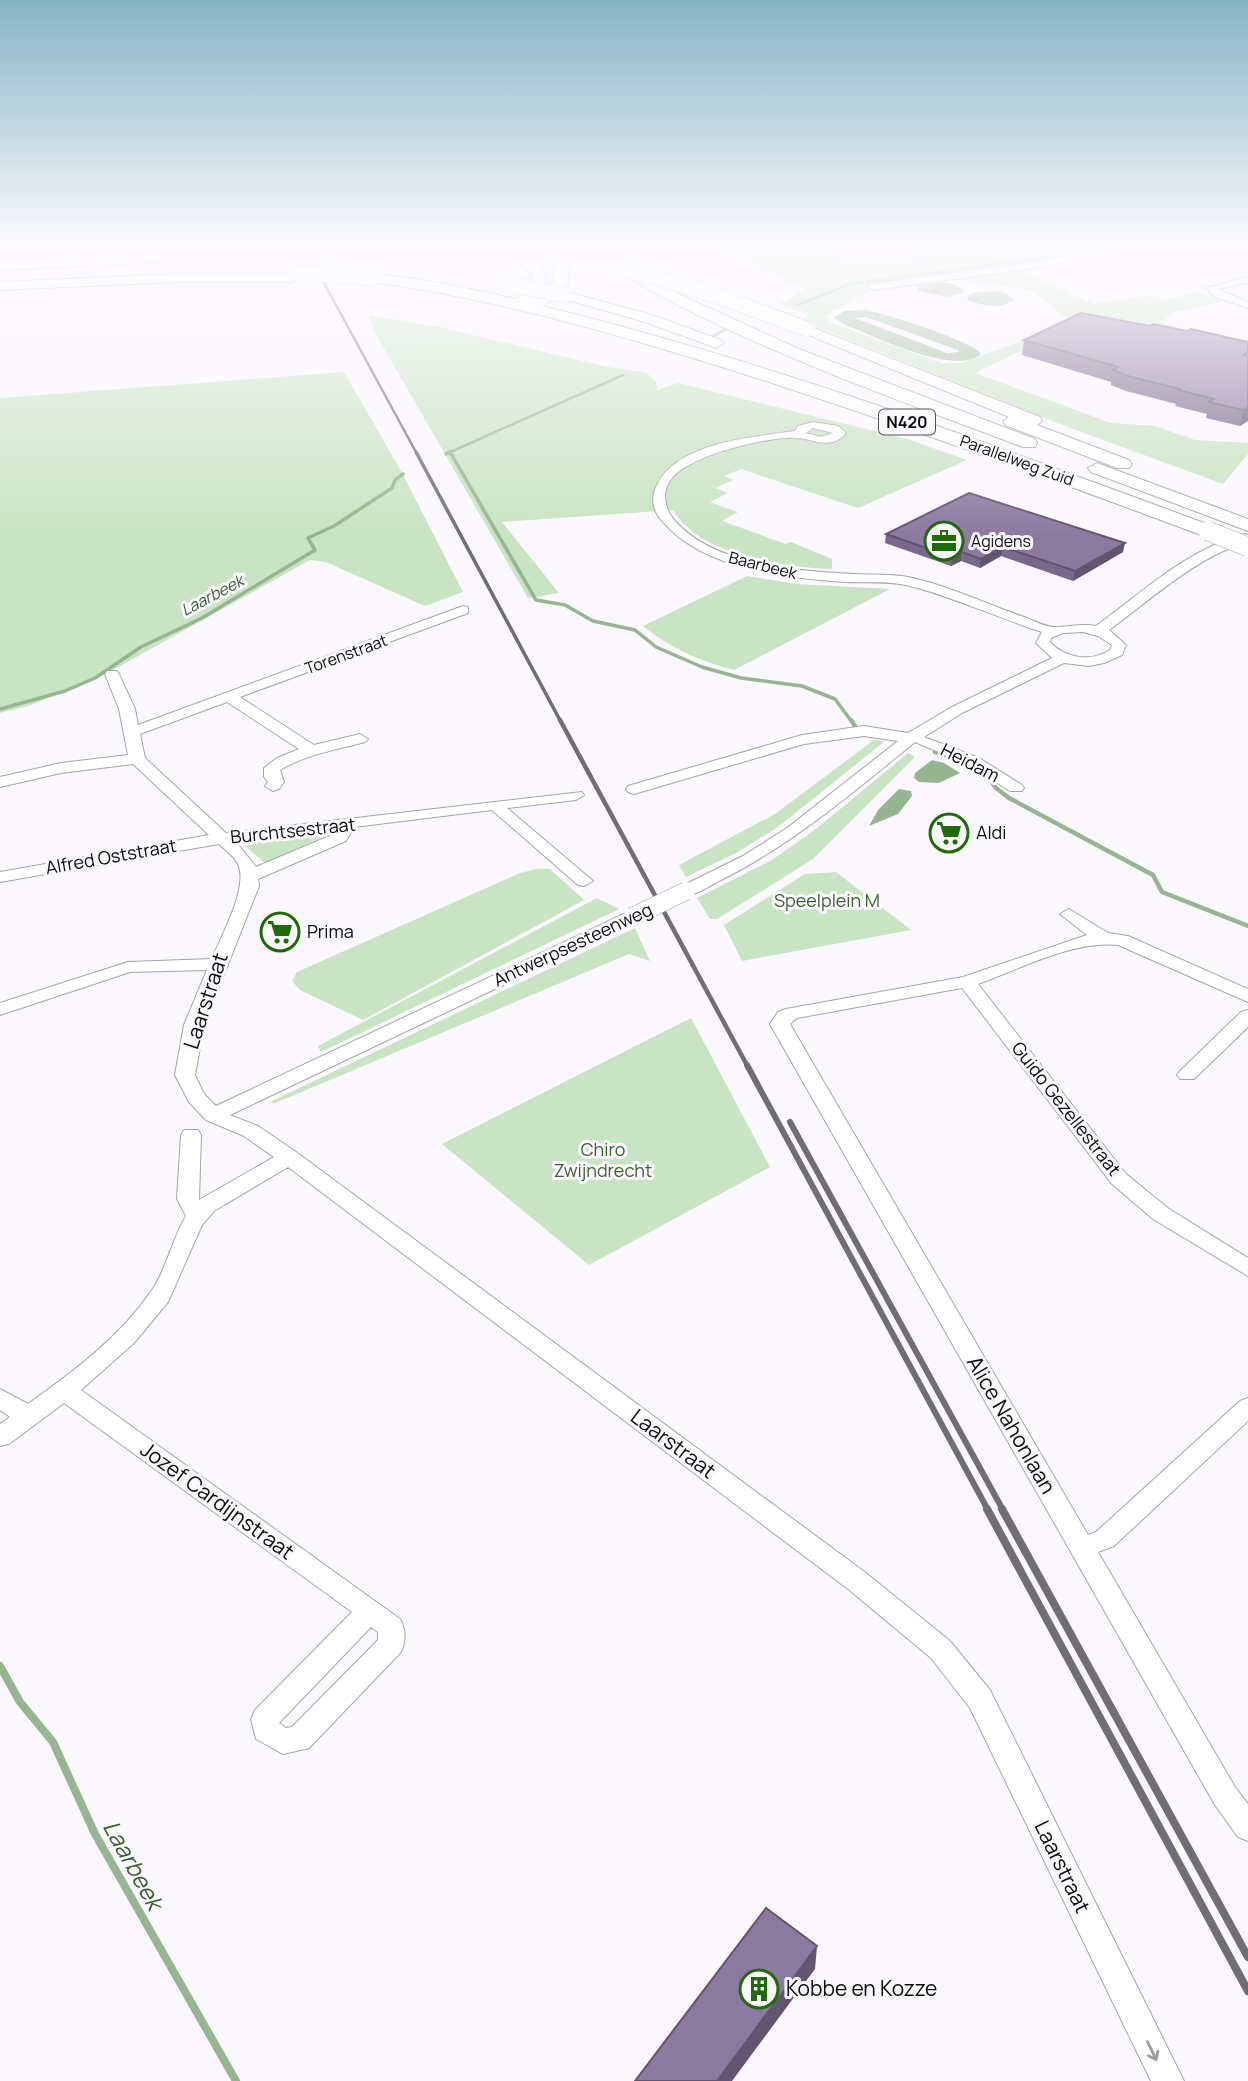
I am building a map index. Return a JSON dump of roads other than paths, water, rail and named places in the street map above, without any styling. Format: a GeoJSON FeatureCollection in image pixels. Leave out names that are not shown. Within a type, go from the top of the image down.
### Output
{"type":"FeatureCollection","features":[{"type":"Feature","properties":{"kind":"highway","name":"Parallelweg Zuid"},"geometry":{"type":"LineString","coordinates":[[644,343],[710,355],[996,452],[1208,518],[1246,546]]}},
{"type":"Feature","properties":{"kind":"highway","name":"Parallelweg Zuid"},"geometry":{"type":"LineString","coordinates":[[647,343],[665,349]]}},
{"type":"Feature","properties":{"kind":"highway"},"geometry":{"type":"LineString","coordinates":[[702,343],[710,355],[1082,472],[1133,482]]}},
{"type":"Feature","properties":{"kind":"highway"},"geometry":{"type":"LineString","coordinates":[[772,343],[861,380],[1133,482],[1208,518],[1248,525]]}},
{"type":"Feature","properties":{"kind":"highway"},"geometry":{"type":"LineString","coordinates":[[805,343],[1154,475]]}},
{"type":"Feature","properties":{"kind":"highway"},"geometry":{"type":"LineString","coordinates":[[841,343],[1120,455],[1154,475],[1208,518]]}},
{"type":"Feature","properties":{"kind":"highway"},"geometry":{"type":"LineString","coordinates":[[1208,518],[1248,508]]}},
{"type":"Feature","properties":{"kind":"street","name":"Baarbeek"},"geometry":{"type":"LineString","coordinates":[[800,434],[730,444],[688,460],[667,476],[658,495],[662,514],[680,533],[710,551],[752,565],[799,575],[906,581],[1052,631]]}},
{"type":"Feature","properties":{"kind":"street"},"geometry":{"type":"LineString","coordinates":[[1099,631],[1192,562],[1226,544],[1246,546]]}},
{"type":"Feature","properties":{"kind":"street","name":"Torenstraat"},"geometry":{"type":"LineString","coordinates":[[132,732],[463,610]]}},
{"type":"Feature","properties":{"kind":"street"},"geometry":{"type":"LineString","coordinates":[[1076,627],[1099,631],[1118,643],[1119,649],[1112,657],[1094,661],[1063,658],[1049,651],[1043,643],[1045,636],[1052,631],[1076,627]]}},
{"type":"Feature","properties":{"kind":"street","name":"Antwerpsesteenweg"},"geometry":{"type":"LineString","coordinates":[[213,1115],[749,860],[957,710],[1063,658]]}},
{"type":"Feature","properties":{"kind":"street"},"geometry":{"type":"LineString","coordinates":[[0,782],[61,768],[137,759],[127,709],[111,674]]}},
{"type":"Feature","properties":{"kind":"street"},"geometry":{"type":"LineString","coordinates":[[229,697],[310,749]]}},
{"type":"Feature","properties":{"kind":"street"},"geometry":{"type":"LineString","coordinates":[[634,789],[803,740],[864,731],[916,739]]}},
{"type":"Feature","properties":{"kind":"street"},"geometry":{"type":"LineString","coordinates":[[273,786],[275,782],[272,768],[310,749],[360,739]]}},
{"type":"Feature","properties":{"kind":"street","name":"Heidam"},"geometry":{"type":"LineString","coordinates":[[916,739],[973,761],[1016,788]]}},
{"type":"Feature","properties":{"kind":"street","name":"Burchtsestraat"},"geometry":{"type":"LineString","coordinates":[[137,759],[223,839],[576,795]]}},
{"type":"Feature","properties":{"kind":"street"},"geometry":{"type":"LineString","coordinates":[[496,804],[501,812],[584,881]]}},
{"type":"Feature","properties":{"kind":"street"},"geometry":{"type":"LineString","coordinates":[[223,839],[240,856],[250,876],[340,837],[347,825]]}},
{"type":"Feature","properties":{"kind":"street","name":"Alfred Oststraat"},"geometry":{"type":"LineString","coordinates":[[0,877],[223,839]]}},
{"type":"Feature","properties":{"kind":"street","name":"Laarstraat"},"geometry":{"type":"LineString","coordinates":[[250,876],[250,886],[216,964],[190,1037],[186,1074],[196,1097],[213,1115],[251,1131],[289,1157],[858,1581],[946,1654],[967,1677],[980,1699],[1168,2081]]}},
{"type":"Feature","properties":{"kind":"street"},"geometry":{"type":"LineString","coordinates":[[1069,914],[1103,938]]}},
{"type":"Feature","properties":{"kind":"street"},"geometry":{"type":"LineString","coordinates":[[967,982],[1081,941],[1103,938],[1122,940],[1248,996]]}},
{"type":"Feature","properties":{"kind":"street"},"geometry":{"type":"LineString","coordinates":[[0,1009],[128,967],[216,964]]}},
{"type":"Feature","properties":{"kind":"street","name":"Alice Nahonlaan"},"geometry":{"type":"LineString","coordinates":[[967,982],[793,1013],[780,1020],[781,1028],[1225,1797],[1248,1827]]}},
{"type":"Feature","properties":{"kind":"street","name":"Guido Gezellestraat"},"geometry":{"type":"LineString","coordinates":[[967,982],[1119,1179],[1161,1214],[1248,1268]]}},
{"type":"Feature","properties":{"kind":"street"},"geometry":{"type":"LineString","coordinates":[[1187,1075],[1248,1016]]}},
{"type":"Feature","properties":{"kind":"street"},"geometry":{"type":"LineString","coordinates":[[191,1135],[188,1199],[196,1215]]}},
{"type":"Feature","properties":{"kind":"street"},"geometry":{"type":"LineString","coordinates":[[0,1437],[64,1391],[125,1339],[149,1312],[176,1270],[196,1215],[206,1206],[289,1157]]}},
{"type":"Feature","properties":{"kind":"street","name":"Jozef Cardijnstraat"},"geometry":{"type":"LineString","coordinates":[[64,1391],[370,1611],[391,1627],[391,1644],[299,1739],[283,1741],[266,1730],[265,1719],[370,1611]]}},
{"type":"Feature","properties":{"kind":"street"},"geometry":{"type":"LineString","coordinates":[[0,1398],[28,1416]]}},
{"type":"Feature","properties":{"kind":"street"},"geometry":{"type":"LineString","coordinates":[[1083,1547],[1105,1539],[1248,1407]]}},
{"type":"Feature","properties":{"kind":"waterway","name":"Laarbeek"},"geometry":{"type":"LineString","coordinates":[[450,452],[623,375]]}},
{"type":"Feature","properties":{"kind":"waterway","name":"Laarbeek"},"geometry":{"type":"LineString","coordinates":[[449,452],[446,454],[450,452]]}},
{"type":"Feature","properties":{"kind":"waterway"},"geometry":{"type":"LineString","coordinates":[[450,452],[536,600],[565,605],[593,621],[635,630],[656,647],[702,667],[741,678],[802,686],[835,699],[852,722]]}},
{"type":"Feature","properties":{"kind":"waterway","name":"Laarbeek"},"geometry":{"type":"LineString","coordinates":[[0,709],[65,691],[95,678],[141,647],[202,618],[315,550],[308,538],[334,526],[392,488],[395,480],[403,474]]}},
{"type":"Feature","properties":{"kind":"waterway"},"geometry":{"type":"LineString","coordinates":[[851,720],[855,726]]}},
{"type":"Feature","properties":{"kind":"waterway"},"geometry":{"type":"LineString","coordinates":[[935,752],[957,759]]}},
{"type":"Feature","properties":{"kind":"waterway"},"geometry":{"type":"LineString","coordinates":[[984,772],[996,788],[1009,798],[1153,875],[1162,892],[1248,926]]}},
{"type":"Feature","properties":{"kind":"waterway","name":"Laarbeek"},"geometry":{"type":"LineString","coordinates":[[0,1666],[20,1702],[53,1742],[95,1834],[236,2081]]}},
{"type":"Feature","properties":{"kind":"railway"},"geometry":{"type":"LineString","coordinates":[[357,343],[417,454]]}},
{"type":"Feature","properties":{"kind":"railway"},"geometry":{"type":"LineString","coordinates":[[416,452],[561,722]]}},
{"type":"Feature","properties":{"kind":"railway"},"geometry":{"type":"LineString","coordinates":[[560,720],[748,1067]]}},
{"type":"Feature","properties":{"kind":"railway"},"geometry":{"type":"LineString","coordinates":[[747,1065],[988,1510]]}},
{"type":"Feature","properties":{"kind":"railway"},"geometry":{"type":"LineString","coordinates":[[790,1122],[1003,1510]]}},
{"type":"Feature","properties":{"kind":"railway"},"geometry":{"type":"LineString","coordinates":[[987,1509],[1248,1991]]}},
{"type":"Feature","properties":{"kind":"railway"},"geometry":{"type":"LineString","coordinates":[[1002,1509],[1248,1957]]}},
{"type":"Feature","properties":{"kind":"place","name":"Agidens"},"geometry":{"type":"Point","coordinates":[944,541]}},
{"type":"Feature","properties":{"kind":"place","name":"Aldi"},"geometry":{"type":"Point","coordinates":[949,833]}},
{"type":"Feature","properties":{"kind":"place","name":"Prima"},"geometry":{"type":"Point","coordinates":[280,932]}},
{"type":"Feature","properties":{"kind":"place","name":"Kobbe en Kozze"},"geometry":{"type":"Point","coordinates":[759,1989]}},
{"type":"Feature","properties":{"kind":"park label","name":"Speelplein M"},"geometry":{"type":"Point","coordinates":[827,901]}},
{"type":"Feature","properties":{"kind":"park label","name":"Chiro Zwijndrecht"},"geometry":{"type":"Point","coordinates":[603,1160]}}]}
